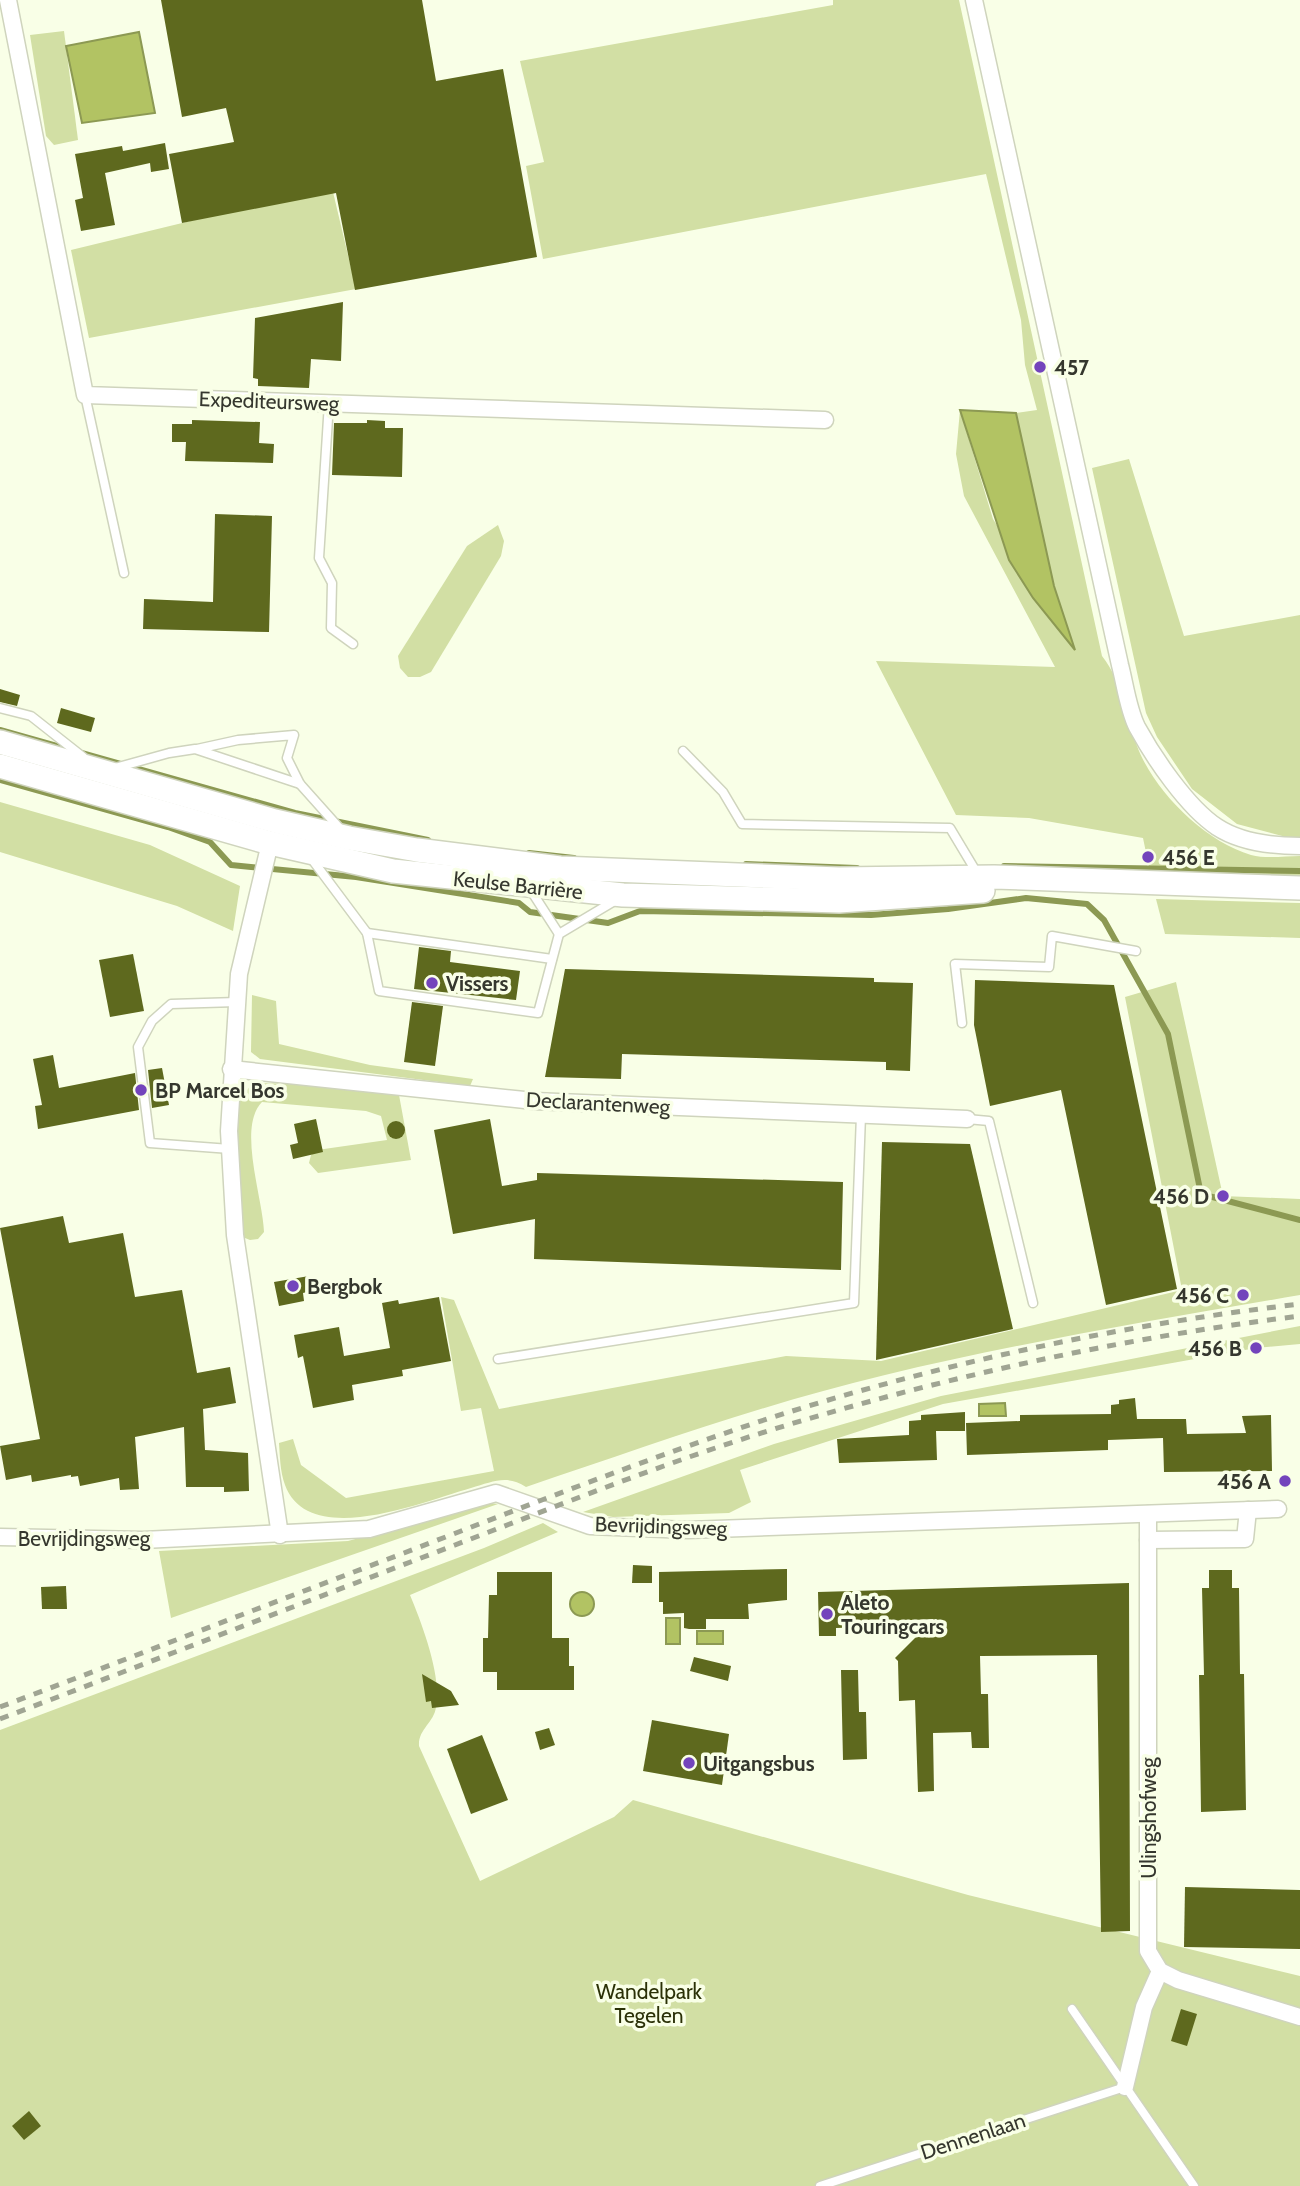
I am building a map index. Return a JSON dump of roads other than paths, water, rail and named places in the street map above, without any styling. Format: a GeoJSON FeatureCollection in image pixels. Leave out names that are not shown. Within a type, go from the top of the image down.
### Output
{"type":"FeatureCollection","features":[{"type":"Feature","properties":{"kind":"main road","name":"Keulse Barrière"},"geometry":{"type":"LineString","coordinates":[[0,742],[275,821],[349,838],[417,850],[559,868],[839,878],[980,877],[1300,888]]}},
{"type":"Feature","properties":{"kind":"main road","name":"Keulse Barrière"},"geometry":{"type":"LineString","coordinates":[[0,766],[307,852],[393,871],[529,887],[623,895],[839,901],[1001,890],[1048,880]]}},
{"type":"Feature","properties":{"kind":"street"},"geometry":{"type":"LineString","coordinates":[[8,0],[8,47],[85,395]]}},
{"type":"Feature","properties":{"kind":"street"},"geometry":{"type":"LineString","coordinates":[[974,0],[1119,665],[1136,725],[1178,789],[1217,827],[1237,836],[1276,846],[1300,846]]}},
{"type":"Feature","properties":{"kind":"street","name":"Expediteursweg"},"geometry":{"type":"LineString","coordinates":[[85,395],[825,420]]}},
{"type":"Feature","properties":{"kind":"street"},"geometry":{"type":"LineString","coordinates":[[270,843],[239,974],[231,1069],[230,1149],[235,1235],[280,1535]]}},
{"type":"Feature","properties":{"kind":"street","name":"Declarantenweg"},"geometry":{"type":"LineString","coordinates":[[231,1069],[534,1101],[967,1119]]}},
{"type":"Feature","properties":{"kind":"street","name":"Bevrijdingsweg"},"geometry":{"type":"LineString","coordinates":[[0,1538],[143,1540],[369,1529],[496,1493],[590,1526],[688,1530],[1278,1509]]}},
{"type":"Feature","properties":{"kind":"street"},"geometry":{"type":"LineString","coordinates":[[1148,1541],[1245,1539],[1248,1510]]}},
{"type":"Feature","properties":{"kind":"street","name":"Ulingshofweg"},"geometry":{"type":"LineString","coordinates":[[1148,1514],[1148,1951],[1160,1971]]}},
{"type":"Feature","properties":{"kind":"street"},"geometry":{"type":"LineString","coordinates":[[1125,2087],[1144,2007],[1160,1971],[1178,1980],[1300,2017]]}},
{"type":"Feature","properties":{"kind":"lane"},"geometry":{"type":"LineString","coordinates":[[85,395],[124,573]]}},
{"type":"Feature","properties":{"kind":"lane"},"geometry":{"type":"LineString","coordinates":[[329,403],[319,558],[332,583],[331,628],[353,644]]}},
{"type":"Feature","properties":{"kind":"lane"},"geometry":{"type":"LineString","coordinates":[[0,708],[31,716],[101,772],[169,752],[238,740],[294,735],[287,758],[300,784],[349,838]]}},
{"type":"Feature","properties":{"kind":"lane"},"geometry":{"type":"LineString","coordinates":[[195,749],[300,784]]}},
{"type":"Feature","properties":{"kind":"lane"},"geometry":{"type":"LineString","coordinates":[[683,751],[723,792],[742,824],[950,828],[980,877]]}},
{"type":"Feature","properties":{"kind":"lane"},"geometry":{"type":"LineString","coordinates":[[307,852],[368,933],[379,991],[538,1013],[559,934],[623,895]]}},
{"type":"Feature","properties":{"kind":"lane"},"geometry":{"type":"LineString","coordinates":[[529,887],[559,934]]}},
{"type":"Feature","properties":{"kind":"lane"},"geometry":{"type":"LineString","coordinates":[[368,933],[552,959]]}},
{"type":"Feature","properties":{"kind":"lane"},"geometry":{"type":"LineString","coordinates":[[961,1023],[956,964],[1049,967],[1052,936],[1136,951]]}},
{"type":"Feature","properties":{"kind":"lane"},"geometry":{"type":"LineString","coordinates":[[230,1149],[150,1143],[138,1047],[152,1021],[171,1004],[237,1002]]}},
{"type":"Feature","properties":{"kind":"lane"},"geometry":{"type":"LineString","coordinates":[[498,1359],[854,1303],[861,1115]]}},
{"type":"Feature","properties":{"kind":"lane"},"geometry":{"type":"LineString","coordinates":[[967,1119],[989,1121],[1033,1303]]}},
{"type":"Feature","properties":{"kind":"lane"},"geometry":{"type":"LineString","coordinates":[[1072,2009],[1194,2186]]}},
{"type":"Feature","properties":{"kind":"lane","name":"Dennenlaan"},"geometry":{"type":"LineString","coordinates":[[820,2186],[1125,2087]]}},
{"type":"Feature","properties":{"kind":"waterway"},"geometry":{"type":"LineString","coordinates":[[0,730],[295,813],[428,840]]}},
{"type":"Feature","properties":{"kind":"waterway"},"geometry":{"type":"LineString","coordinates":[[0,780],[168,827],[210,842],[231,865],[356,877],[519,903],[530,912],[608,923],[640,911],[871,915],[948,909],[1026,898],[1087,904],[1104,920],[1168,1034],[1201,1194],[1300,1220]]}},
{"type":"Feature","properties":{"kind":"waterway"},"geometry":{"type":"LineString","coordinates":[[529,853],[574,858]]}},
{"type":"Feature","properties":{"kind":"waterway"},"geometry":{"type":"LineString","coordinates":[[746,864],[857,868]]}},
{"type":"Feature","properties":{"kind":"waterway"},"geometry":{"type":"LineString","coordinates":[[1004,866],[1300,871]]}},
{"type":"Feature","properties":{"kind":"railway"},"geometry":{"type":"LineString","coordinates":[[0,1707],[624,1469],[824,1401],[958,1365],[1094,1336],[1163,1323],[1300,1304]]}},
{"type":"Feature","properties":{"kind":"railway"},"geometry":{"type":"LineString","coordinates":[[0,1719],[612,1485],[771,1430],[901,1393],[1033,1361],[1166,1336],[1300,1316]]}},
{"type":"Feature","properties":{"kind":"place","name":"457"},"geometry":{"type":"Point","coordinates":[1040,367]}},
{"type":"Feature","properties":{"kind":"place","name":"456 E"},"geometry":{"type":"Point","coordinates":[1148,857]}},
{"type":"Feature","properties":{"kind":"place","name":"Vissers"},"geometry":{"type":"Point","coordinates":[432,983]}},
{"type":"Feature","properties":{"kind":"place","name":"BP Marcel Bos"},"geometry":{"type":"Point","coordinates":[141,1090]}},
{"type":"Feature","properties":{"kind":"place","name":"456 D"},"geometry":{"type":"Point","coordinates":[1223,1196]}},
{"type":"Feature","properties":{"kind":"place","name":"Bergbok"},"geometry":{"type":"Point","coordinates":[293,1286]}},
{"type":"Feature","properties":{"kind":"place","name":"456 C"},"geometry":{"type":"Point","coordinates":[1243,1295]}},
{"type":"Feature","properties":{"kind":"place","name":"456 B"},"geometry":{"type":"Point","coordinates":[1256,1348]}},
{"type":"Feature","properties":{"kind":"place","name":"456 A"},"geometry":{"type":"Point","coordinates":[1285,1481]}},
{"type":"Feature","properties":{"kind":"place","name":"Aleto Touringcars"},"geometry":{"type":"Point","coordinates":[827,1614]}},
{"type":"Feature","properties":{"kind":"place","name":"Uitgangsbus"},"geometry":{"type":"Point","coordinates":[689,1763]}},
{"type":"Feature","properties":{"kind":"park label","name":"Wandelpark Tegelen"},"geometry":{"type":"Point","coordinates":[649,2003]}}]}
